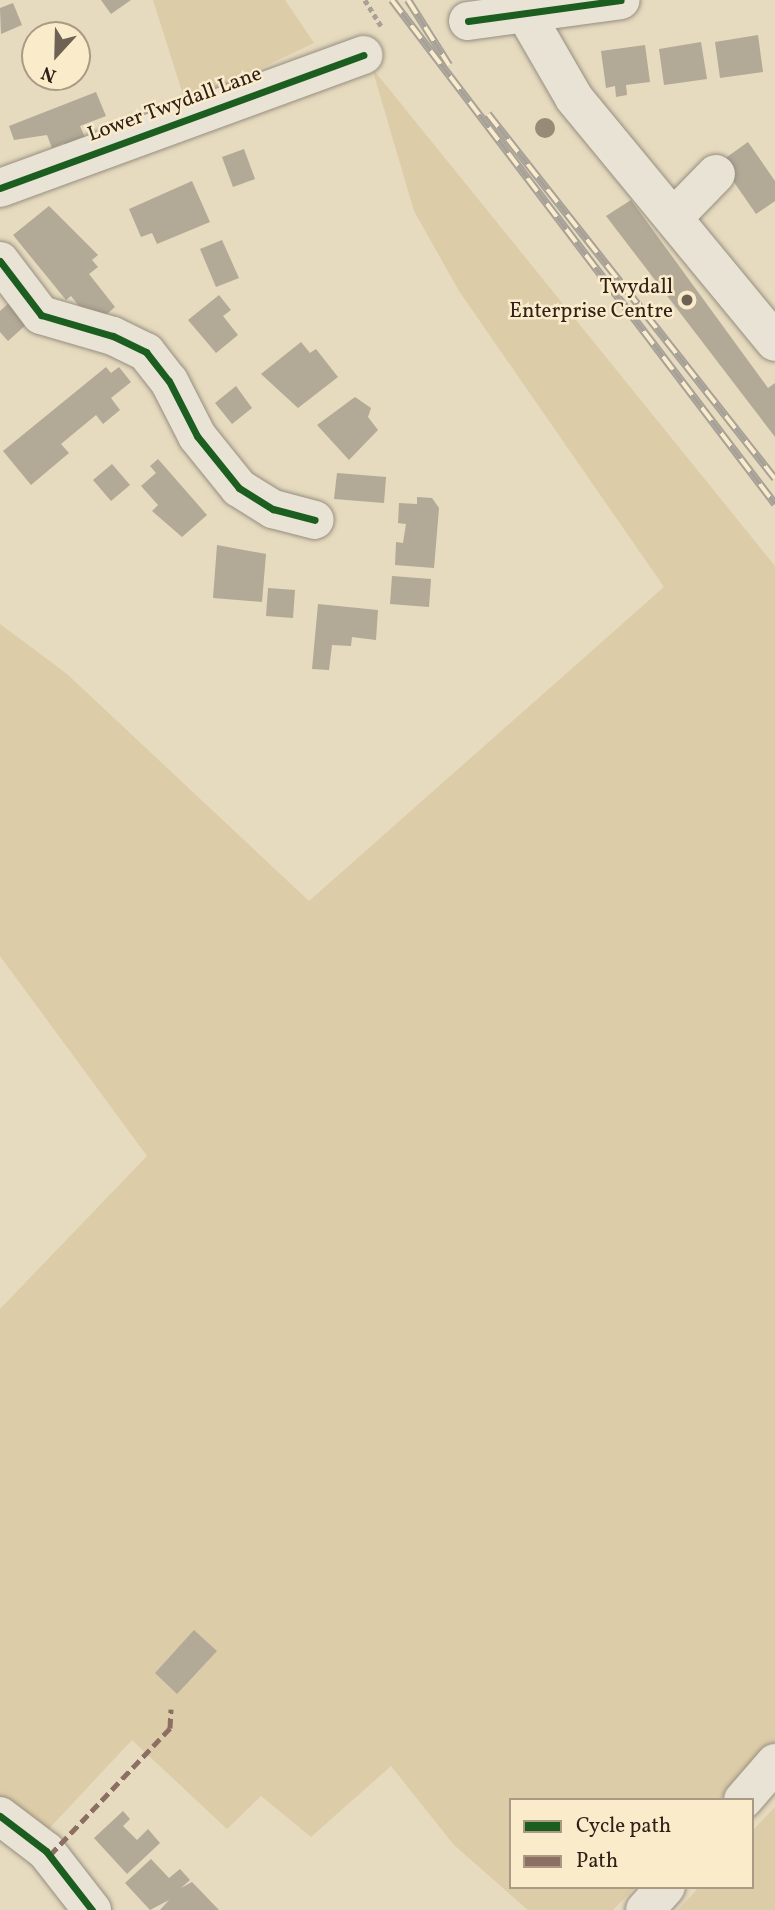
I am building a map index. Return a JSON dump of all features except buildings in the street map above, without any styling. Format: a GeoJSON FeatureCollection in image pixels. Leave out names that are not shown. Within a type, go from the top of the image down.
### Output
{"type":"FeatureCollection","features":[{"type":"Feature","properties":{"kind":"street"},"geometry":{"type":"LineString","coordinates":[[468,21],[621,0]]}},
{"type":"Feature","properties":{"kind":"street"},"geometry":{"type":"LineString","coordinates":[[525,13],[574,98],[775,342]]}},
{"type":"Feature","properties":{"kind":"street","name":"Lower Twydall Lane"},"geometry":{"type":"LineString","coordinates":[[0,188],[363,55]]}},
{"type":"Feature","properties":{"kind":"street"},"geometry":{"type":"LineString","coordinates":[[674,217],[716,174]]}},
{"type":"Feature","properties":{"kind":"street"},"geometry":{"type":"LineString","coordinates":[[0,261],[41,315],[113,336],[146,352],[169,382],[197,436],[239,488],[273,509],[315,520]]}},
{"type":"Feature","properties":{"kind":"street"},"geometry":{"type":"LineString","coordinates":[[745,1798],[775,1763]]}},
{"type":"Feature","properties":{"kind":"street"},"geometry":{"type":"LineString","coordinates":[[0,1816],[47,1851],[92,1910]]}},
{"type":"Feature","properties":{"kind":"street"},"geometry":{"type":"LineString","coordinates":[[645,1910],[664,1889]]}},
{"type":"Feature","properties":{"kind":"path"},"geometry":{"type":"LineString","coordinates":[[365,0],[376,18]]}},
{"type":"Feature","properties":{"kind":"shaded area"},"geometry":{"type":"Polygon","coordinates":[[[153,0],[285,0],[314,43],[186,104],[153,0]]]}},
{"type":"Feature","properties":{"kind":"shaded area"},"geometry":{"type":"Polygon","coordinates":[[[372,68],[775,566],[775,1743],[722,1798],[509,1798],[509,1889],[633,1889],[613,1910],[528,1910],[454,1845],[391,1766],[311,1837],[261,1796],[227,1829],[132,1740],[44,1834],[0,1813],[0,1309],[147,1156],[0,956],[0,624],[67,674],[309,901],[664,587],[459,291],[414,211],[372,68]]]}},
{"type":"Feature","properties":{"kind":"shaded area"},"geometry":{"type":"Polygon","coordinates":[[[775,1807],[775,1910],[678,1910],[697,1889],[754,1889],[754,1829],[775,1807]]]}},
{"type":"Feature","properties":{"kind":"railway"},"geometry":{"type":"LineString","coordinates":[[392,0],[775,504]]}},
{"type":"Feature","properties":{"kind":"railway"},"geometry":{"type":"LineString","coordinates":[[408,0],[449,65]]}},
{"type":"Feature","properties":{"kind":"railway"},"geometry":{"type":"LineString","coordinates":[[488,114],[775,479]]}},
{"type":"Feature","properties":{"kind":"marked path"},"geometry":{"type":"LineString","coordinates":[[50,1855],[170,1728],[171,1709]]}},
{"type":"Feature","properties":{"kind":"cycle path"},"geometry":{"type":"LineString","coordinates":[[468,21],[621,0]]}},
{"type":"Feature","properties":{"kind":"cycle path"},"geometry":{"type":"LineString","coordinates":[[0,188],[363,55]]}},
{"type":"Feature","properties":{"kind":"cycle path"},"geometry":{"type":"LineString","coordinates":[[0,261],[41,315],[113,336],[146,352],[169,381],[197,436],[239,488],[273,509],[315,520]]}},
{"type":"Feature","properties":{"kind":"cycle path"},"geometry":{"type":"LineString","coordinates":[[0,1816],[46,1851],[92,1910]]}},
{"type":"Feature","properties":{"kind":"place","name":"Twydall Enterprise Centre"},"geometry":{"type":"Point","coordinates":[687,300]}}]}
